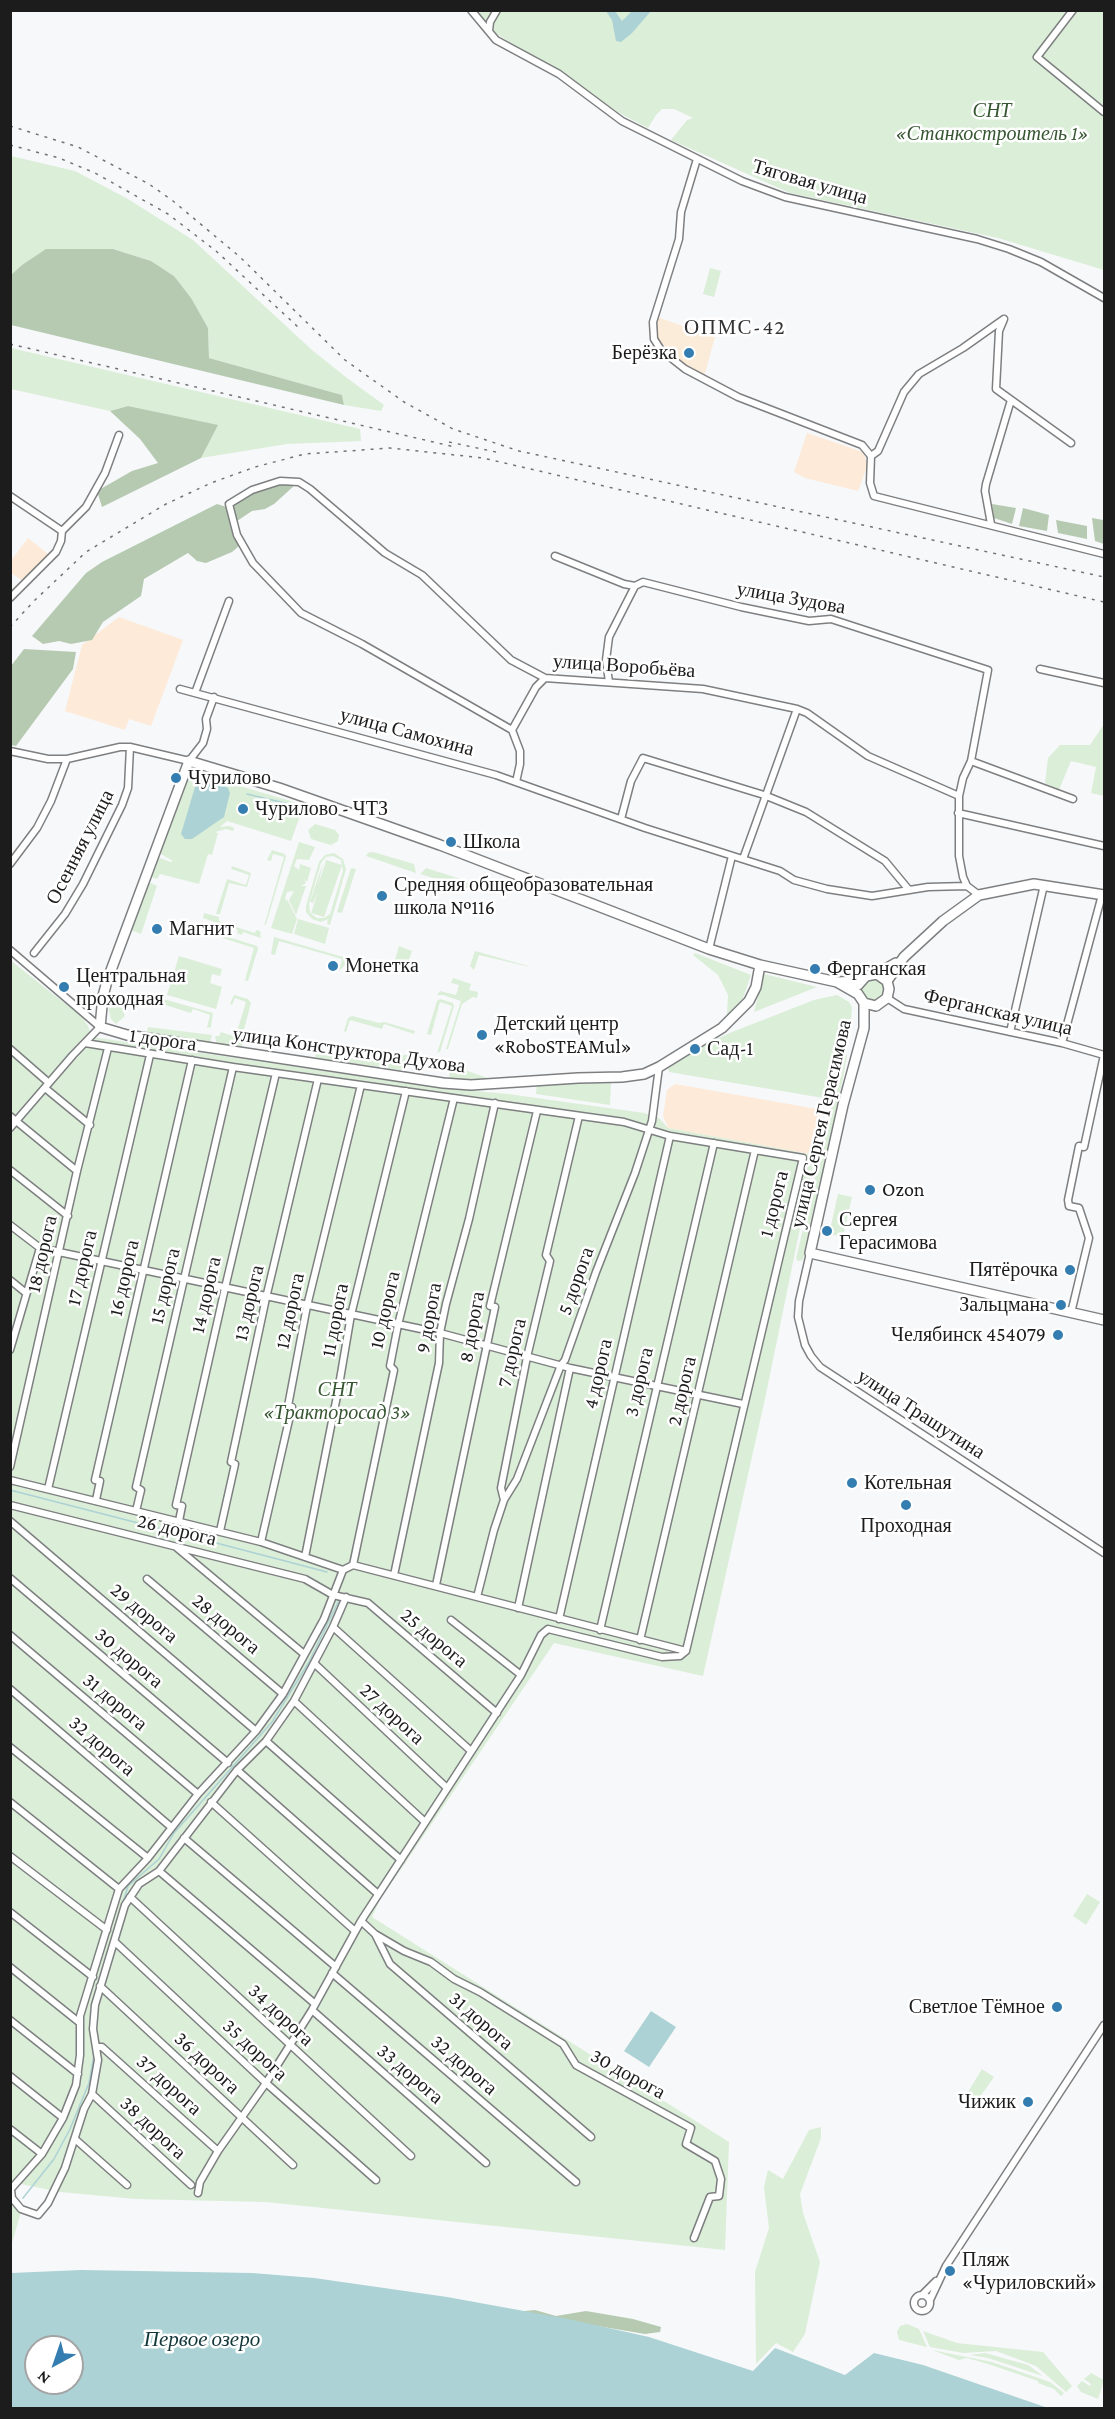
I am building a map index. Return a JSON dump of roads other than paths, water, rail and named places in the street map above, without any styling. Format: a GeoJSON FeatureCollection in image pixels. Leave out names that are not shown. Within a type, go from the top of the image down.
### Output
{"type":"FeatureCollection","features":[{"type":"Feature","properties":{"kind":"street","name":"Тяговая улица"},"geometry":{"type":"LineString","coordinates":[[471,10],[496,40],[560,74],[622,121],[742,181],[785,197],[977,239],[1008,249],[1041,262],[1104,298]]}},
{"type":"Feature","properties":{"kind":"street"},"geometry":{"type":"LineString","coordinates":[[489,32],[490,22],[497,10]]}},
{"type":"Feature","properties":{"kind":"street"},"geometry":{"type":"LineString","coordinates":[[1073,10],[1037,57],[1104,112]]}},
{"type":"Feature","properties":{"kind":"street"},"geometry":{"type":"LineString","coordinates":[[697,159],[681,212],[679,239],[653,322],[657,346],[669,358],[705,381],[738,397],[862,446],[871,456],[870,483],[874,496],[1104,554]]}},
{"type":"Feature","properties":{"kind":"street"},"geometry":{"type":"LineString","coordinates":[[871,456],[878,451],[904,392],[919,375],[1004,319],[999,332],[996,389],[1071,443]]}},
{"type":"Feature","properties":{"kind":"street"},"geometry":{"type":"LineString","coordinates":[[992,524],[986,484],[1011,400]]}},
{"type":"Feature","properties":{"kind":"street"},"geometry":{"type":"LineString","coordinates":[[10,598],[56,552],[62,531],[86,507],[105,473],[119,435]]}},
{"type":"Feature","properties":{"kind":"street","name":"улица Воробьёва"},"geometry":{"type":"LineString","coordinates":[[512,730],[362,644],[301,613],[253,563],[237,535],[230,504],[252,490],[280,481],[299,482],[385,553],[422,575],[510,660],[545,678],[703,689],[797,709],[807,713],[868,756],[959,796]]}},
{"type":"Feature","properties":{"kind":"street"},"geometry":{"type":"LineString","coordinates":[[10,495],[62,531]]}},
{"type":"Feature","properties":{"kind":"street","name":"улица Зудова"},"geometry":{"type":"LineString","coordinates":[[555,556],[624,584],[635,586],[643,582],[741,608],[809,621],[831,619],[988,670],[971,761]]}},
{"type":"Feature","properties":{"kind":"street"},"geometry":{"type":"LineString","coordinates":[[609,682],[606,660],[609,637],[635,586]]}},
{"type":"Feature","properties":{"kind":"street"},"geometry":{"type":"LineString","coordinates":[[195,693],[229,601]]}},
{"type":"Feature","properties":{"kind":"street"},"geometry":{"type":"LineString","coordinates":[[1040,669],[1104,683]]}},
{"type":"Feature","properties":{"kind":"street"},"geometry":{"type":"LineString","coordinates":[[516,782],[520,751],[512,730],[536,687],[545,678]]}},
{"type":"Feature","properties":{"kind":"street","name":"улица Самохина"},"geometry":{"type":"LineString","coordinates":[[180,688],[516,782],[780,871],[794,880],[845,893],[872,896],[928,887],[967,886]]}},
{"type":"Feature","properties":{"kind":"street"},"geometry":{"type":"LineString","coordinates":[[10,1128],[100,1027],[107,981],[189,761],[203,742],[207,729],[206,719],[214,697]]}},
{"type":"Feature","properties":{"kind":"street"},"geometry":{"type":"LineString","coordinates":[[743,859],[797,709]]}},
{"type":"Feature","properties":{"kind":"street"},"geometry":{"type":"LineString","coordinates":[[10,751],[48,759],[66,759],[120,747],[155,751],[279,789],[440,845],[709,949],[760,965],[837,982],[860,981],[900,960],[943,921],[979,895],[1020,885],[1044,884],[1103,895],[1062,1043]]}},
{"type":"Feature","properties":{"kind":"street","name":"Осенняя улица"},"geometry":{"type":"LineString","coordinates":[[34,953],[65,914],[83,884],[122,805],[128,788],[130,747]]}},
{"type":"Feature","properties":{"kind":"street"},"geometry":{"type":"LineString","coordinates":[[621,819],[631,781],[643,758],[765,795],[806,812],[885,861],[909,890]]}},
{"type":"Feature","properties":{"kind":"street"},"geometry":{"type":"LineString","coordinates":[[10,864],[37,828],[51,801],[66,759]]}},
{"type":"Feature","properties":{"kind":"street"},"geometry":{"type":"LineString","coordinates":[[979,895],[967,886],[958,856],[959,796],[963,778],[971,761],[1072,799]]}},
{"type":"Feature","properties":{"kind":"street"},"geometry":{"type":"LineString","coordinates":[[958,813],[1104,846]]}},
{"type":"Feature","properties":{"kind":"street"},"geometry":{"type":"LineString","coordinates":[[709,949],[732,855]]}},
{"type":"Feature","properties":{"kind":"street"},"geometry":{"type":"LineString","coordinates":[[1011,1032],[1044,884]]}},
{"type":"Feature","properties":{"kind":"street"},"geometry":{"type":"LineString","coordinates":[[10,950],[100,1027]]}},
{"type":"Feature","properties":{"kind":"street"},"geometry":{"type":"LineString","coordinates":[[887,981],[900,960]]}},
{"type":"Feature","properties":{"kind":"street","name":"улица Конструктора Духова"},"geometry":{"type":"LineString","coordinates":[[100,1027],[127,1035],[443,1083],[471,1085],[578,1077],[622,1077],[644,1074],[659,1067],[722,1028],[749,1001],[756,987],[760,965]]}},
{"type":"Feature","properties":{"kind":"street"},"geometry":{"type":"LineString","coordinates":[[864,1028],[889,989],[887,981],[877,974]]}},
{"type":"Feature","properties":{"kind":"street"},"geometry":{"type":"LineString","coordinates":[[858,994],[860,981]]}},
{"type":"Feature","properties":{"kind":"street"},"geometry":{"type":"LineString","coordinates":[[837,982],[858,994],[864,1003],[882,1002]]}},
{"type":"Feature","properties":{"kind":"street","name":"Ферганская улица"},"geometry":{"type":"LineString","coordinates":[[882,1002],[1104,1054]]}},
{"type":"Feature","properties":{"kind":"street","name":"улица Сергея Герасимова"},"geometry":{"type":"LineString","coordinates":[[810,1253],[843,1105],[864,1028],[864,1003]]}},
{"type":"Feature","properties":{"kind":"street","name":"1 дорога"},"geometry":{"type":"LineString","coordinates":[[85,1043],[233,1067],[624,1122],[670,1136],[803,1158],[742,1404],[686,1651]]}},
{"type":"Feature","properties":{"kind":"street","name":"18 дорога"},"geometry":{"type":"LineString","coordinates":[[10,1467],[77,1171],[108,1048]]}},
{"type":"Feature","properties":{"kind":"street"},"geometry":{"type":"LineString","coordinates":[[10,1049],[90,1125]]}},
{"type":"Feature","properties":{"kind":"street","name":"17 дорога"},"geometry":{"type":"LineString","coordinates":[[48,1489],[150,1054]]}},
{"type":"Feature","properties":{"kind":"street"},"geometry":{"type":"LineString","coordinates":[[1071,1313],[1089,1238],[1079,1208],[1069,1206],[1068,1200],[1079,1146],[1084,1147],[1104,1054]]}},
{"type":"Feature","properties":{"kind":"street","name":"16 дорога"},"geometry":{"type":"LineString","coordinates":[[96,1500],[100,1481],[95,1480],[192,1060]]}},
{"type":"Feature","properties":{"kind":"street","name":"15 дорога"},"geometry":{"type":"LineString","coordinates":[[136,1511],[141,1490],[136,1486],[233,1067]]}},
{"type":"Feature","properties":{"kind":"street","name":"5 дорога"},"geometry":{"type":"LineString","coordinates":[[504,1500],[517,1479],[561,1365],[565,1360],[649,1130],[659,1067]]}},
{"type":"Feature","properties":{"kind":"street","name":"14 дорога"},"geometry":{"type":"LineString","coordinates":[[179,1521],[182,1506],[177,1505],[276,1073]]}},
{"type":"Feature","properties":{"kind":"street","name":"13 дорога"},"geometry":{"type":"LineString","coordinates":[[220,1532],[236,1464],[231,1462],[266,1298],[318,1079]]}},
{"type":"Feature","properties":{"kind":"street","name":"12 дорога"},"geometry":{"type":"LineString","coordinates":[[261,1542],[292,1407],[288,1406],[308,1306],[361,1085]]}},
{"type":"Feature","properties":{"kind":"street","name":"11 дорога"},"geometry":{"type":"LineString","coordinates":[[305,1557],[351,1315],[406,1091]]}},
{"type":"Feature","properties":{"kind":"street","name":"10 дорога"},"geometry":{"type":"LineString","coordinates":[[353,1565],[393,1370],[390,1366],[398,1325],[454,1098]]}},
{"type":"Feature","properties":{"kind":"street","name":"9 дорога"},"geometry":{"type":"LineString","coordinates":[[394,1575],[439,1363],[440,1333],[495,1103]]}},
{"type":"Feature","properties":{"kind":"street","name":"8 дорога"},"geometry":{"type":"LineString","coordinates":[[436,1585],[495,1307],[490,1306],[537,1111]]}},
{"type":"Feature","properties":{"kind":"street"},"geometry":{"type":"LineString","coordinates":[[10,1116],[77,1171]]}},
{"type":"Feature","properties":{"kind":"street","name":"7 дорога"},"geometry":{"type":"LineString","coordinates":[[477,1597],[504,1500],[501,1488],[527,1357],[550,1261],[546,1255],[579,1116]]}},
{"type":"Feature","properties":{"kind":"street","name":"4 дорога"},"geometry":{"type":"LineString","coordinates":[[559,1619],[670,1136]]}},
{"type":"Feature","properties":{"kind":"street","name":"3 дорога"},"geometry":{"type":"LineString","coordinates":[[600,1630],[655,1387],[714,1143]]}},
{"type":"Feature","properties":{"kind":"street","name":"2 дорога"},"geometry":{"type":"LineString","coordinates":[[640,1640],[755,1150]]}},
{"type":"Feature","properties":{"kind":"street"},"geometry":{"type":"LineString","coordinates":[[10,1170],[68,1216]]}},
{"type":"Feature","properties":{"kind":"street"},"geometry":{"type":"LineString","coordinates":[[10,1225],[40,1248],[266,1298],[440,1333],[570,1368],[742,1404]]}},
{"type":"Feature","properties":{"kind":"street"},"geometry":{"type":"LineString","coordinates":[[10,1350],[12,1336],[40,1248]]}},
{"type":"Feature","properties":{"kind":"street"},"geometry":{"type":"LineString","coordinates":[[810,1253],[1104,1320]]}},
{"type":"Feature","properties":{"kind":"street","name":"улица Трашутина"},"geometry":{"type":"LineString","coordinates":[[810,1253],[799,1301],[798,1317],[805,1345],[820,1367],[1104,1553]]}},
{"type":"Feature","properties":{"kind":"street"},"geometry":{"type":"LineString","coordinates":[[10,1280],[26,1293]]}},
{"type":"Feature","properties":{"kind":"street"},"geometry":{"type":"LineString","coordinates":[[518,1608],[570,1368]]}},
{"type":"Feature","properties":{"kind":"street"},"geometry":{"type":"LineString","coordinates":[[10,1480],[261,1542],[343,1570]]}},
{"type":"Feature","properties":{"kind":"street","name":"26 дорога"},"geometry":{"type":"LineString","coordinates":[[10,1504],[305,1579],[333,1595]]}},
{"type":"Feature","properties":{"kind":"street","name":"29 дорога"},"geometry":{"type":"LineString","coordinates":[[10,1521],[256,1731]]}},
{"type":"Feature","properties":{"kind":"street"},"geometry":{"type":"LineString","coordinates":[[174,1545],[304,1654]]}},
{"type":"Feature","properties":{"kind":"street"},"geometry":{"type":"LineString","coordinates":[[346,1597],[315,1664],[294,1701],[266,1741],[237,1770],[159,1871],[139,1884],[125,1905],[95,2005],[93,2029],[98,2060],[92,2094],[84,2109],[59,2181],[48,2203],[38,2215],[21,2209],[12,2198],[11,2190],[42,2154],[63,2118],[76,2085],[80,2016],[119,1888],[148,1858],[198,1794],[256,1731],[283,1694],[324,1618],[343,1570],[353,1565],[686,1651]]}},
{"type":"Feature","properties":{"kind":"street","name":"30 дорога"},"geometry":{"type":"LineString","coordinates":[[10,1578],[228,1763]]}},
{"type":"Feature","properties":{"kind":"street","name":"28 дорога"},"geometry":{"type":"LineString","coordinates":[[147,1579],[283,1694]]}},
{"type":"Feature","properties":{"kind":"street","name":"25 дорога"},"geometry":{"type":"LineString","coordinates":[[333,1595],[368,1603],[497,1713]]}},
{"type":"Feature","properties":{"kind":"street"},"geometry":{"type":"LineString","coordinates":[[451,1620],[521,1675]]}},
{"type":"Feature","properties":{"kind":"street"},"geometry":{"type":"LineString","coordinates":[[333,1627],[471,1751]]}},
{"type":"Feature","properties":{"kind":"street"},"geometry":{"type":"LineString","coordinates":[[198,2193],[200,2182],[218,2151],[266,2083],[361,1921],[497,1713],[542,1635],[548,1629],[662,1657],[680,1656],[686,1651]]}},
{"type":"Feature","properties":{"kind":"street","name":"31 дорога"},"geometry":{"type":"LineString","coordinates":[[10,1635],[198,1794]]}},
{"type":"Feature","properties":{"kind":"street","name":"27 дорога"},"geometry":{"type":"LineString","coordinates":[[315,1664],[447,1788]]}},
{"type":"Feature","properties":{"kind":"street","name":"32 дорога"},"geometry":{"type":"LineString","coordinates":[[10,1689],[171,1827]]}},
{"type":"Feature","properties":{"kind":"street"},"geometry":{"type":"LineString","coordinates":[[294,1701],[425,1822]]}},
{"type":"Feature","properties":{"kind":"street"},"geometry":{"type":"LineString","coordinates":[[266,1741],[401,1860]]}},
{"type":"Feature","properties":{"kind":"street"},"geometry":{"type":"LineString","coordinates":[[10,1747],[148,1858]]}},
{"type":"Feature","properties":{"kind":"street"},"geometry":{"type":"LineString","coordinates":[[237,1770],[378,1894]]}},
{"type":"Feature","properties":{"kind":"street"},"geometry":{"type":"LineString","coordinates":[[10,1802],[119,1888]]}},
{"type":"Feature","properties":{"kind":"street"},"geometry":{"type":"LineString","coordinates":[[211,1802],[356,1931]]}},
{"type":"Feature","properties":{"kind":"street","name":"32 дорога"},"geometry":{"type":"LineString","coordinates":[[184,1838],[576,2182]]}},
{"type":"Feature","properties":{"kind":"street"},"geometry":{"type":"LineString","coordinates":[[10,1856],[107,1930]]}},
{"type":"Feature","properties":{"kind":"street","name":"33 дорога"},"geometry":{"type":"LineString","coordinates":[[159,1871],[313,2006],[486,2163]]}},
{"type":"Feature","properties":{"kind":"street","name":"34 дорога"},"geometry":{"type":"LineString","coordinates":[[130,1897],[411,2156]]}},
{"type":"Feature","properties":{"kind":"street"},"geometry":{"type":"LineString","coordinates":[[10,1912],[93,1977]]}},
{"type":"Feature","properties":{"kind":"street","name":"31 дорога"},"geometry":{"type":"LineString","coordinates":[[361,1921],[375,1934],[390,1965],[591,2137]]}},
{"type":"Feature","properties":{"kind":"street","name":"30 дорога"},"geometry":{"type":"LineString","coordinates":[[375,1934],[404,1951],[431,1962],[454,1979],[480,1992],[563,2044],[576,2065],[691,2128],[686,2144],[715,2161],[721,2179],[719,2196],[710,2198],[694,2238]]}},
{"type":"Feature","properties":{"kind":"street","name":"35 дорога"},"geometry":{"type":"LineString","coordinates":[[115,1942],[266,2083],[375,2180]]}},
{"type":"Feature","properties":{"kind":"street"},"geometry":{"type":"LineString","coordinates":[[10,1966],[80,2023]]}},
{"type":"Feature","properties":{"kind":"street","name":"36 дорога"},"geometry":{"type":"LineString","coordinates":[[100,1986],[293,2165]]}},
{"type":"Feature","properties":{"kind":"street"},"geometry":{"type":"LineString","coordinates":[[10,2020],[78,2074]]}},
{"type":"Feature","properties":{"kind":"street"},"geometry":{"type":"LineString","coordinates":[[938,2278],[928,2309],[918,2311],[914,2301],[938,2278],[1104,2025]]}},
{"type":"Feature","properties":{"kind":"street","name":"37 дорога"},"geometry":{"type":"LineString","coordinates":[[97,2047],[102,2047],[218,2151]]}},
{"type":"Feature","properties":{"kind":"street"},"geometry":{"type":"LineString","coordinates":[[10,2076],[63,2118]]}},
{"type":"Feature","properties":{"kind":"street","name":"38 дорога"},"geometry":{"type":"LineString","coordinates":[[92,2094],[191,2185]]}},
{"type":"Feature","properties":{"kind":"street"},"geometry":{"type":"LineString","coordinates":[[10,2129],[42,2154]]}},
{"type":"Feature","properties":{"kind":"street"},"geometry":{"type":"LineString","coordinates":[[75,2139],[127,2185]]}},
{"type":"Feature","properties":{"kind":"street"},"geometry":{"type":"LineString","coordinates":[[922,2295],[930,2300]]}},
{"type":"Feature","properties":{"kind":"water"},"geometry":{"type":"Polygon","coordinates":[[[606,11],[615,11],[622,21],[632,11],[651,11],[621,42],[616,41],[612,20],[606,11]]]}},
{"type":"Feature","properties":{"kind":"water","name":"Чурилово"},"geometry":{"type":"Polygon","coordinates":[[[200,779],[217,780],[228,788],[230,793],[224,817],[192,839],[185,839],[181,834],[195,787],[200,779]]]}},
{"type":"Feature","properties":{"kind":"water"},"geometry":{"type":"Polygon","coordinates":[[[651,2011],[676,2027],[649,2067],[624,2051],[651,2011]]]}},
{"type":"Feature","properties":{"kind":"water","name":"Первое озеро"},"geometry":{"type":"Polygon","coordinates":[[[81,2270],[252,2273],[314,2278],[447,2297],[568,2319],[649,2337],[753,2371],[775,2348],[845,2375],[874,2353],[923,2365],[1048,2408],[11,2408],[11,2273],[81,2270]]]}},
{"type":"Feature","properties":{"kind":"waterway"},"geometry":{"type":"LineString","coordinates":[[247,794],[289,804]]}},
{"type":"Feature","properties":{"kind":"waterway"},"geometry":{"type":"LineString","coordinates":[[297,806],[307,809]]}},
{"type":"Feature","properties":{"kind":"waterway"},"geometry":{"type":"LineString","coordinates":[[10,1490],[173,1532]]}},
{"type":"Feature","properties":{"kind":"waterway"},"geometry":{"type":"LineString","coordinates":[[182,1534],[327,1572]]}},
{"type":"Feature","properties":{"kind":"waterway"},"geometry":{"type":"LineString","coordinates":[[123,1903],[128,1886],[159,1859],[174,1833],[272,1722],[309,1662],[339,1600]]}},
{"type":"Feature","properties":{"kind":"waterway"},"geometry":{"type":"LineString","coordinates":[[23,2198],[54,2159],[70,2129],[89,2083],[94,2055],[90,2030]]}},
{"type":"Feature","properties":{"kind":"railway"},"geometry":{"type":"LineString","coordinates":[[10,126],[78,147],[149,184],[240,257],[345,360],[404,402],[453,429],[519,451],[1104,577]]}},
{"type":"Feature","properties":{"kind":"railway"},"geometry":{"type":"LineString","coordinates":[[10,145],[59,158],[95,173],[168,214],[216,251],[298,327]]}},
{"type":"Feature","properties":{"kind":"railway"},"geometry":{"type":"LineString","coordinates":[[10,344],[455,447]]}},
{"type":"Feature","properties":{"kind":"railway"},"geometry":{"type":"LineString","coordinates":[[449,442],[496,452]]}},
{"type":"Feature","properties":{"kind":"railway"},"geometry":{"type":"LineString","coordinates":[[10,627],[86,552],[166,504],[211,483],[255,467],[305,454],[390,448],[483,458],[1104,602]]}},
{"type":"Feature","properties":{"kind":"place","name":"Берёзка"},"geometry":{"type":"Point","coordinates":[689,353]}},
{"type":"Feature","properties":{"kind":"place","name":"Чурилово"},"geometry":{"type":"Point","coordinates":[176,778]}},
{"type":"Feature","properties":{"kind":"place","name":"Чурилово - ЧТЗ"},"geometry":{"type":"Point","coordinates":[243,809]}},
{"type":"Feature","properties":{"kind":"place","name":"Школа"},"geometry":{"type":"Point","coordinates":[451,842]}},
{"type":"Feature","properties":{"kind":"place","name":"Средняя общеобразовательная школа №116"},"geometry":{"type":"Point","coordinates":[382,896]}},
{"type":"Feature","properties":{"kind":"place","name":"Магнит"},"geometry":{"type":"Point","coordinates":[157,929]}},
{"type":"Feature","properties":{"kind":"place","name":"Монетка"},"geometry":{"type":"Point","coordinates":[333,966]}},
{"type":"Feature","properties":{"kind":"place","name":"Ферганская"},"geometry":{"type":"Point","coordinates":[815,969]}},
{"type":"Feature","properties":{"kind":"place","name":"Центральная проходная"},"geometry":{"type":"Point","coordinates":[64,987]}},
{"type":"Feature","properties":{"kind":"place","name":"Детский центр «RoboSTEAMul»"},"geometry":{"type":"Point","coordinates":[482,1035]}},
{"type":"Feature","properties":{"kind":"place","name":"Сад-1"},"geometry":{"type":"Point","coordinates":[695,1049]}},
{"type":"Feature","properties":{"kind":"place","name":"Ozon"},"geometry":{"type":"Point","coordinates":[870,1190]}},
{"type":"Feature","properties":{"kind":"place","name":"Сергея Герасимова"},"geometry":{"type":"Point","coordinates":[827,1231]}},
{"type":"Feature","properties":{"kind":"place","name":"Пятёрочка"},"geometry":{"type":"Point","coordinates":[1070,1270]}},
{"type":"Feature","properties":{"kind":"place","name":"Зальцмана"},"geometry":{"type":"Point","coordinates":[1061,1305]}},
{"type":"Feature","properties":{"kind":"place","name":"Челябинск 454079"},"geometry":{"type":"Point","coordinates":[1058,1335]}},
{"type":"Feature","properties":{"kind":"place","name":"Котельная"},"geometry":{"type":"Point","coordinates":[852,1483]}},
{"type":"Feature","properties":{"kind":"place","name":"Проходная"},"geometry":{"type":"Point","coordinates":[906,1505]}},
{"type":"Feature","properties":{"kind":"place","name":"Светлое Тёмное"},"geometry":{"type":"Point","coordinates":[1057,2007]}},
{"type":"Feature","properties":{"kind":"place","name":"Чижик"},"geometry":{"type":"Point","coordinates":[1028,2102]}},
{"type":"Feature","properties":{"kind":"place","name":"Пляж «Чуриловский»"},"geometry":{"type":"Point","coordinates":[950,2271]}},
{"type":"Feature","properties":{"kind":"district","name":"ОПМС-42"},"geometry":{"type":"Point","coordinates":[735,328]}},
{"type":"Feature","properties":{"kind":"park label","name":"СНТ «Станкостроитель 1»"},"geometry":{"type":"Point","coordinates":[992,122]}},
{"type":"Feature","properties":{"kind":"park label","name":"СНТ «Тракторосад 3»"},"geometry":{"type":"Point","coordinates":[337,1402]}}]}
